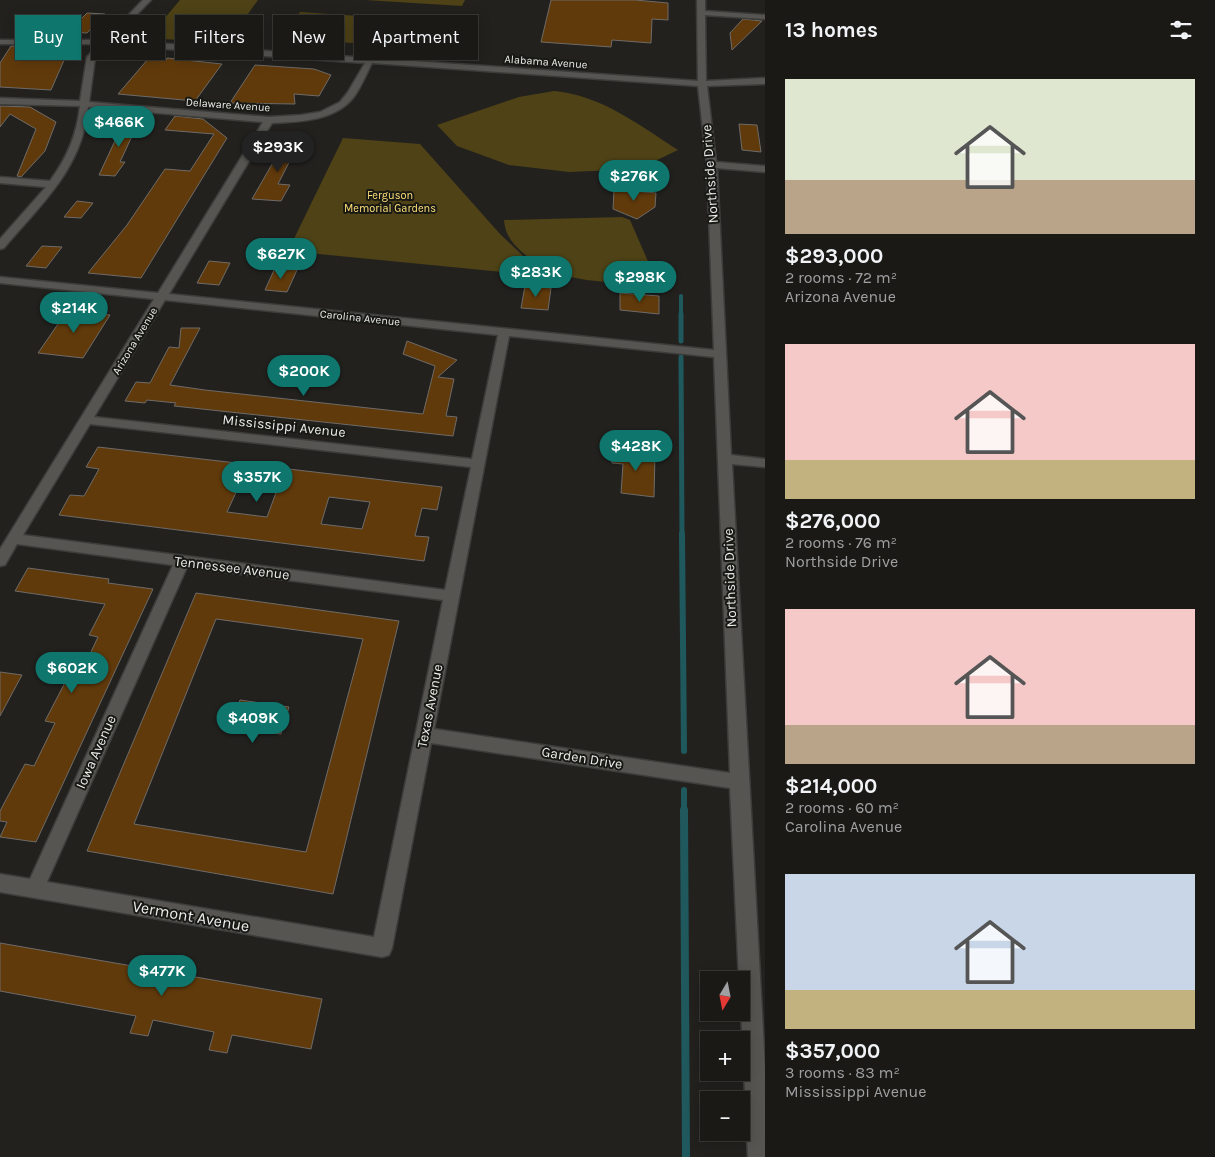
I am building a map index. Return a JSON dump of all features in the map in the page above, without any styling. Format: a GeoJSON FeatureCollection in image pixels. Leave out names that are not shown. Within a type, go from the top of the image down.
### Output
{"type":"FeatureCollection","features":[{"type":"Feature","properties":{"kind":"street"},"geometry":{"type":"LineString","coordinates":[[132,15],[147,0]]}},
{"type":"Feature","properties":{"kind":"street"},"geometry":{"type":"LineString","coordinates":[[701,6],[765,17]]}},
{"type":"Feature","properties":{"kind":"street","name":"Northside Drive"},"geometry":{"type":"LineString","coordinates":[[701,6],[702,84],[712,164],[739,782],[759,1157]]}},
{"type":"Feature","properties":{"kind":"street","name":"Alabama Avenue"},"geometry":{"type":"LineString","coordinates":[[0,42],[91,42]]}},
{"type":"Feature","properties":{"kind":"street","name":"Alabama Avenue"},"geometry":{"type":"LineString","coordinates":[[165,47],[702,84],[765,81]]}},
{"type":"Feature","properties":{"kind":"street"},"geometry":{"type":"LineString","coordinates":[[0,246],[70,160],[80,134],[91,57]]}},
{"type":"Feature","properties":{"kind":"street","name":"Delaware Avenue"},"geometry":{"type":"LineString","coordinates":[[0,101],[84,104],[269,120],[308,116],[333,108],[350,96],[368,62]]}},
{"type":"Feature","properties":{"kind":"street","name":"Arizona Avenue"},"geometry":{"type":"LineString","coordinates":[[0,561],[269,120]]}},
{"type":"Feature","properties":{"kind":"street"},"geometry":{"type":"LineString","coordinates":[[712,164],[765,169]]}},
{"type":"Feature","properties":{"kind":"street"},"geometry":{"type":"LineString","coordinates":[[0,180],[51,184]]}},
{"type":"Feature","properties":{"kind":"street","name":"Carolina Avenue"},"geometry":{"type":"LineString","coordinates":[[0,280],[719,354]]}},
{"type":"Feature","properties":{"kind":"street","name":"Texas Avenue"},"geometry":{"type":"LineString","coordinates":[[382,948],[504,333]]}},
{"type":"Feature","properties":{"kind":"street","name":"Mississippi Avenue"},"geometry":{"type":"LineString","coordinates":[[87,420],[478,464]]}},
{"type":"Feature","properties":{"kind":"street"},"geometry":{"type":"LineString","coordinates":[[725,458],[765,463]]}},
{"type":"Feature","properties":{"kind":"street","name":"Tennessee Avenue"},"geometry":{"type":"LineString","coordinates":[[14,539],[451,596]]}},
{"type":"Feature","properties":{"kind":"street","name":"Iowa Avenue"},"geometry":{"type":"LineString","coordinates":[[35,889],[182,561]]}},
{"type":"Feature","properties":{"kind":"street","name":"Garden Drive"},"geometry":{"type":"LineString","coordinates":[[425,735],[739,782]]}},
{"type":"Feature","properties":{"kind":"street","name":"Vermont Avenue"},"geometry":{"type":"LineString","coordinates":[[0,883],[382,948]]}},
{"type":"Feature","properties":{"kind":"green space"},"geometry":{"type":"Polygon","coordinates":[[[180,0],[258,0],[247,15],[175,15],[175,40],[165,39],[165,18],[180,0]]]}},
{"type":"Feature","properties":{"kind":"green space"},"geometry":{"type":"Polygon","coordinates":[[[365,0],[465,0],[462,6],[365,0]]]}},
{"type":"Feature","properties":{"kind":"green space"},"geometry":{"type":"Polygon","coordinates":[[[300,12],[354,16],[354,43],[344,42],[344,15],[298,15],[300,12]]]}},
{"type":"Feature","properties":{"kind":"green space"},"geometry":{"type":"Polygon","coordinates":[[[554,91],[588,98],[604,105],[634,121],[678,150],[653,162],[616,170],[569,172],[509,165],[457,146],[437,125],[519,97],[554,91]]]}},
{"type":"Feature","properties":{"kind":"green space","name":"Ferguson Memorial Gardens"},"geometry":{"type":"Polygon","coordinates":[[[343,138],[420,144],[500,234],[538,270],[554,274],[554,277],[288,251],[343,138]]]}},
{"type":"Feature","properties":{"kind":"green space"},"geometry":{"type":"Polygon","coordinates":[[[622,217],[630,220],[657,282],[603,282],[585,280],[551,271],[536,263],[515,245],[507,234],[504,220],[622,217]]]}},
{"type":"Feature","properties":{"kind":"building"},"geometry":{"type":"Polygon","coordinates":[[[551,0],[635,0],[668,3],[668,20],[652,19],[651,43],[612,40],[611,47],[541,42],[551,0]]]}},
{"type":"Feature","properties":{"kind":"building"},"geometry":{"type":"Polygon","coordinates":[[[87,13],[105,14],[91,15],[91,29],[87,33],[81,33],[81,19],[87,13]]]}},
{"type":"Feature","properties":{"kind":"building"},"geometry":{"type":"Polygon","coordinates":[[[743,19],[762,21],[732,50],[730,33],[743,19]]]}},
{"type":"Feature","properties":{"kind":"building"},"geometry":{"type":"Polygon","coordinates":[[[11,46],[15,46],[15,60],[64,60],[51,90],[0,87],[0,63],[11,46]]]}},
{"type":"Feature","properties":{"kind":"building"},"geometry":{"type":"Polygon","coordinates":[[[167,58],[222,64],[195,101],[118,94],[147,60],[166,60],[167,58]]]}},
{"type":"Feature","properties":{"kind":"building"},"geometry":{"type":"Polygon","coordinates":[[[255,65],[314,69],[331,75],[319,96],[294,94],[295,104],[230,103],[255,65]]]}},
{"type":"Feature","properties":{"kind":"building"},"geometry":{"type":"Polygon","coordinates":[[[0,106],[30,107],[56,122],[45,151],[21,177],[17,176],[36,129],[10,114],[0,127],[0,106]]]}},
{"type":"Feature","properties":{"kind":"building"},"geometry":{"type":"Polygon","coordinates":[[[127,115],[139,121],[120,162],[125,162],[115,176],[99,175],[127,115]]]}},
{"type":"Feature","properties":{"kind":"building"},"geometry":{"type":"Polygon","coordinates":[[[175,116],[203,119],[227,138],[141,278],[88,273],[127,225],[165,169],[190,171],[214,134],[165,130],[175,116]]]}},
{"type":"Feature","properties":{"kind":"building"},"geometry":{"type":"Polygon","coordinates":[[[739,124],[757,125],[761,152],[742,150],[739,124]]]}},
{"type":"Feature","properties":{"kind":"building"},"geometry":{"type":"Polygon","coordinates":[[[290,133],[301,139],[278,184],[290,185],[281,201],[252,199],[290,133]]]}},
{"type":"Feature","properties":{"kind":"building"},"geometry":{"type":"Polygon","coordinates":[[[614,189],[656,193],[655,207],[637,219],[613,209],[614,189]]]}},
{"type":"Feature","properties":{"kind":"building"},"geometry":{"type":"Polygon","coordinates":[[[77,201],[93,203],[81,218],[64,217],[77,201]]]}},
{"type":"Feature","properties":{"kind":"building"},"geometry":{"type":"Polygon","coordinates":[[[42,246],[62,247],[46,268],[26,266],[42,246]]]}},
{"type":"Feature","properties":{"kind":"building"},"geometry":{"type":"Polygon","coordinates":[[[209,261],[230,263],[219,285],[197,283],[209,261]]]}},
{"type":"Feature","properties":{"kind":"building"},"geometry":{"type":"Polygon","coordinates":[[[275,268],[297,270],[287,292],[265,290],[275,268]]]}},
{"type":"Feature","properties":{"kind":"building"},"geometry":{"type":"Polygon","coordinates":[[[525,286],[551,288],[548,310],[521,308],[525,286]]]}},
{"type":"Feature","properties":{"kind":"building"},"geometry":{"type":"Polygon","coordinates":[[[620,293],[659,296],[659,314],[620,310],[620,293]]]}},
{"type":"Feature","properties":{"kind":"building"},"geometry":{"type":"Polygon","coordinates":[[[67,311],[110,315],[83,358],[38,353],[67,311]]]}},
{"type":"Feature","properties":{"kind":"building"},"geometry":{"type":"Polygon","coordinates":[[[181,328],[200,328],[170,385],[205,390],[423,414],[435,366],[403,354],[407,341],[457,360],[438,377],[454,379],[446,416],[457,417],[453,436],[174,406],[176,403],[147,400],[145,403],[125,401],[136,382],[150,383],[169,347],[179,348],[181,328]]]}},
{"type":"Feature","properties":{"kind":"building"},"geometry":{"type":"Polygon","coordinates":[[[98,447],[442,487],[437,510],[422,508],[415,536],[429,537],[424,561],[59,515],[70,495],[84,496],[99,469],[86,467],[98,447]],[[239,486],[227,512],[267,517],[277,490],[239,486]],[[329,497],[321,524],[362,529],[370,502],[329,497]]]}},
{"type":"Feature","properties":{"kind":"building"},"geometry":{"type":"Polygon","coordinates":[[[613,448],[655,453],[654,497],[621,493],[623,464],[612,463],[613,448]]]}},
{"type":"Feature","properties":{"kind":"building"},"geometry":{"type":"Polygon","coordinates":[[[28,568],[109,579],[108,583],[153,589],[36,842],[0,837],[7,822],[0,821],[0,811],[25,764],[34,766],[55,723],[45,721],[71,671],[81,673],[98,637],[89,635],[105,604],[15,591],[28,568]]]}},
{"type":"Feature","properties":{"kind":"building"},"geometry":{"type":"Polygon","coordinates":[[[196,593],[399,621],[333,894],[87,851],[196,593]],[[216,619],[134,824],[306,852],[363,639],[216,619]]]}},
{"type":"Feature","properties":{"kind":"building"},"geometry":{"type":"Polygon","coordinates":[[[0,672],[22,675],[0,716],[0,672]]]}},
{"type":"Feature","properties":{"kind":"building"},"geometry":{"type":"Polygon","coordinates":[[[240,700],[289,707],[281,734],[231,727],[240,700]]]}},
{"type":"Feature","properties":{"kind":"building"},"geometry":{"type":"Polygon","coordinates":[[[0,943],[322,999],[311,1049],[232,1035],[227,1053],[209,1050],[214,1032],[153,1020],[148,1036],[130,1033],[136,1016],[0,991],[0,943]]]}},
{"type":"Feature","properties":{"kind":"waterway"},"geometry":{"type":"LineString","coordinates":[[681,296],[681,341]]}},
{"type":"Feature","properties":{"kind":"waterway"},"geometry":{"type":"LineString","coordinates":[[681,357],[682,535]]}},
{"type":"Feature","properties":{"kind":"waterway"},"geometry":{"type":"LineString","coordinates":[[682,534],[684,751]]}},
{"type":"Feature","properties":{"kind":"waterway"},"geometry":{"type":"LineString","coordinates":[[684,790],[684,810]]}},
{"type":"Feature","properties":{"kind":"waterway"},"geometry":{"type":"LineString","coordinates":[[684,810],[686,1157]]}}]}
